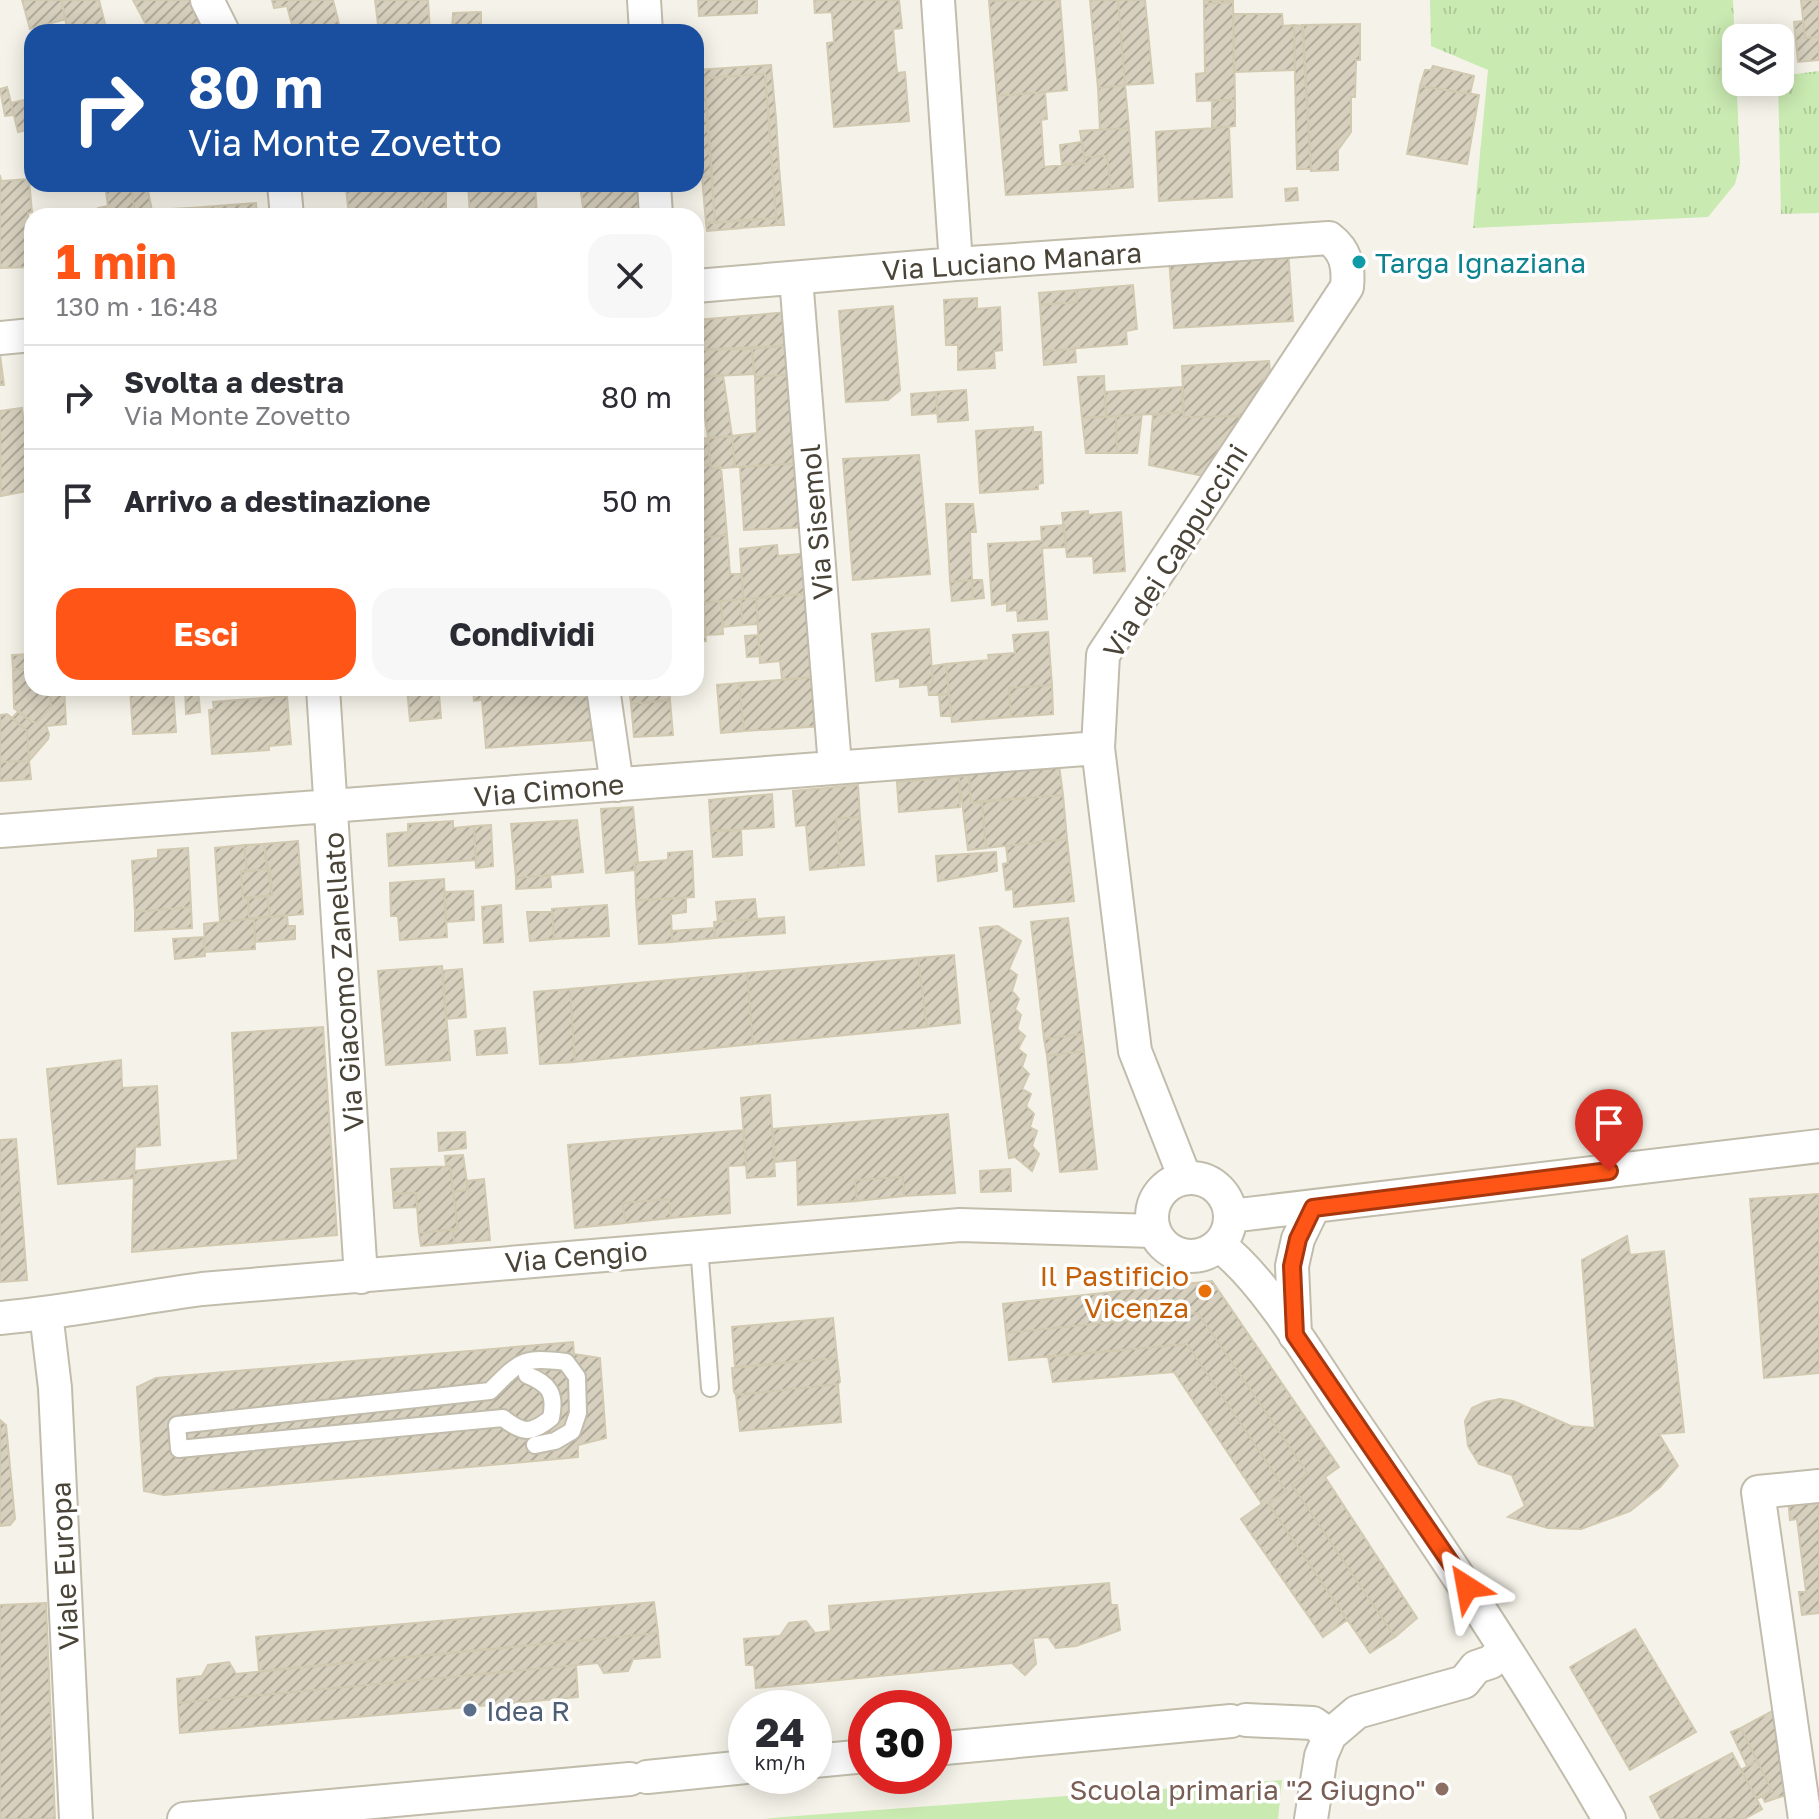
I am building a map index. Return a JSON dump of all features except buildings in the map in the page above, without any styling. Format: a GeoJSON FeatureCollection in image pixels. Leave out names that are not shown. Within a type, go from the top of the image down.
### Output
{"type":"FeatureCollection","features":[{"type":"Feature","properties":{"kind":"street"},"geometry":{"type":"LineString","coordinates":[[207,0],[219,24]]}},
{"type":"Feature","properties":{"kind":"street"},"geometry":{"type":"LineString","coordinates":[[644,0],[646,24]]}},
{"type":"Feature","properties":{"kind":"street"},"geometry":{"type":"LineString","coordinates":[[938,0],[956,264]]}},
{"type":"Feature","properties":{"kind":"street","name":"Via Luciano Manara"},"geometry":{"type":"LineString","coordinates":[[704,285],[1329,238]]}},
{"type":"Feature","properties":{"kind":"street","name":"Via dei Cappuccini"},"geometry":{"type":"LineString","coordinates":[[1185,1178],[1135,1051],[1098,748],[1103,655],[1347,287],[1349,271],[1345,255],[1329,238]]}},
{"type":"Feature","properties":{"kind":"street","name":"Via Sisemol"},"geometry":{"type":"LineString","coordinates":[[796,278],[835,766]]}},
{"type":"Feature","properties":{"kind":"street"},"geometry":{"type":"LineString","coordinates":[[0,338],[24,336]]}},
{"type":"Feature","properties":{"kind":"street","name":"Via Giacomo Zanellato"},"geometry":{"type":"LineString","coordinates":[[324,696],[361,1277]]}},
{"type":"Feature","properties":{"kind":"street"},"geometry":{"type":"LineString","coordinates":[[604,696],[617,785]]}},
{"type":"Feature","properties":{"kind":"street","name":"Via Cimone"},"geometry":{"type":"LineString","coordinates":[[0,831],[1098,748]]}},
{"type":"Feature","properties":{"kind":"street"},"geometry":{"type":"LineString","coordinates":[[1609,1819],[1563,1739],[1467,1587],[1295,1335],[1240,1261],[1225,1231],[1229,1205],[1216,1187],[1196,1178],[1185,1178],[1171,1183],[1154,1204],[1151,1218],[1161,1243],[1180,1255],[1201,1256],[1225,1231],[1313,1208],[1819,1146]]}},
{"type":"Feature","properties":{"kind":"street"},"geometry":{"type":"LineString","coordinates":[[1295,1335],[1292,1266],[1298,1239],[1313,1208]]}},
{"type":"Feature","properties":{"kind":"street","name":"Via Cengio"},"geometry":{"type":"LineString","coordinates":[[0,1318],[202,1289],[960,1225],[1154,1231]]}},
{"type":"Feature","properties":{"kind":"street","name":"Viale Europa"},"geometry":{"type":"LineString","coordinates":[[46,1313],[55,1388],[76,1819]]}},
{"type":"Feature","properties":{"kind":"street"},"geometry":{"type":"LineString","coordinates":[[1805,1819],[1758,1492],[1819,1486]]}},
{"type":"Feature","properties":{"kind":"street"},"geometry":{"type":"LineString","coordinates":[[1311,1819],[1321,1756],[1330,1735],[1357,1712],[1464,1682],[1476,1667],[1491,1662],[1504,1649]]}},
{"type":"Feature","properties":{"kind":"street"},"geometry":{"type":"LineString","coordinates":[[952,1747],[1238,1720],[1313,1723],[1330,1735]]}},
{"type":"Feature","properties":{"kind":"street"},"geometry":{"type":"LineString","coordinates":[[184,1819],[728,1769]]}},
{"type":"Feature","properties":{"kind":"lane"},"geometry":{"type":"LineString","coordinates":[[699,1246],[710,1388]]}},
{"type":"Feature","properties":{"kind":"lane"},"geometry":{"type":"LineString","coordinates":[[527,1375],[545,1382],[555,1399],[551,1418],[536,1430],[518,1430],[503,1418],[179,1449],[177,1425],[490,1391],[518,1363],[537,1358],[566,1362],[577,1377],[578,1413],[572,1431],[555,1441],[535,1445]]}},
{"type":"Feature","properties":{"kind":"green space"},"geometry":{"type":"Polygon","coordinates":[[[1430,0],[1733,0],[1734,24],[1722,24],[1722,96],[1737,96],[1740,164],[1735,184],[1708,217],[1473,228],[1488,70],[1431,46],[1430,0]]]}},
{"type":"Feature","properties":{"kind":"green space"},"geometry":{"type":"Polygon","coordinates":[[[1819,71],[1819,213],[1781,214],[1778,96],[1794,96],[1794,74],[1819,71]]]}},
{"type":"Feature","properties":{"kind":"green space"},"geometry":{"type":"Polygon","coordinates":[[[1282,1780],[1278,1819],[763,1819],[783,1817],[1282,1780]]]}},
{"type":"Feature","properties":{"kind":"place","name":"Targa Ignaziana"},"geometry":{"type":"Point","coordinates":[1359,262]}},
{"type":"Feature","properties":{"kind":"place","name":"Il Pastificio Vicenza"},"geometry":{"type":"Point","coordinates":[1205,1291]}},
{"type":"Feature","properties":{"kind":"place","name":"Idea R"},"geometry":{"type":"Point","coordinates":[470,1710]}},
{"type":"Feature","properties":{"kind":"place","name":"Scuola primaria \"2 Giugno\""},"geometry":{"type":"Point","coordinates":[1442,1789]}},
{"type":"Feature","properties":{"kind":"route"},"geometry":{"type":"LineString","coordinates":[[1467,1587],[1295,1335],[1292,1266],[1298,1239],[1313,1208],[1609,1171]]}}]}
